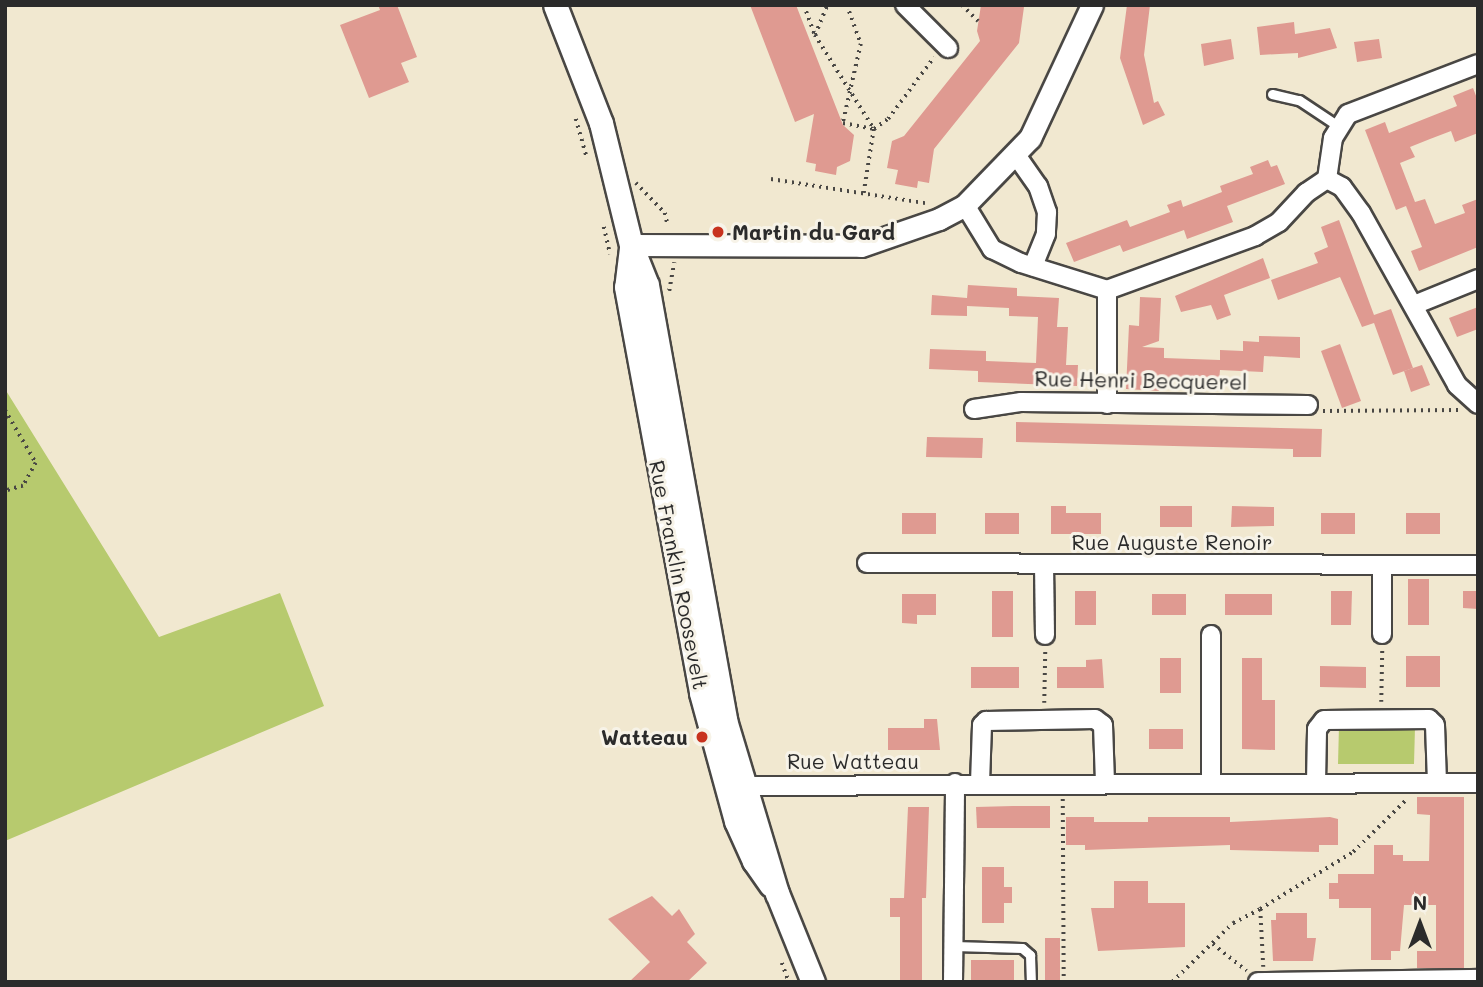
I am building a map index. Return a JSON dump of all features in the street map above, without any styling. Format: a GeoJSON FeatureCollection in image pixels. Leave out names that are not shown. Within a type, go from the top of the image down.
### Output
{"type":"FeatureCollection","features":[{"type":"Feature","properties":{"kind":"main road","name":"Rue Franklin Roosevelt"},"geometry":{"type":"LineString","coordinates":[[555,5],[601,124],[631,244],[626,287],[701,693],[735,786],[754,862],[777,893],[813,982]]}},
{"type":"Feature","properties":{"kind":"street"},"geometry":{"type":"LineString","coordinates":[[905,5],[946,46]]}},
{"type":"Feature","properties":{"kind":"street"},"geometry":{"type":"LineString","coordinates":[[631,244],[860,246],[904,234],[962,207],[1016,155],[1050,103],[1092,5]]}},
{"type":"Feature","properties":{"kind":"street"},"geometry":{"type":"LineString","coordinates":[[962,207],[992,249],[1033,267],[1107,290],[1255,236],[1279,222],[1306,193],[1327,179],[1338,126],[1348,114],[1368,104],[1478,64]]}},
{"type":"Feature","properties":{"kind":"street"},"geometry":{"type":"LineString","coordinates":[[1016,155],[1038,186],[1047,212],[1046,234],[1033,267]]}},
{"type":"Feature","properties":{"kind":"street"},"geometry":{"type":"LineString","coordinates":[[1327,179],[1346,192],[1414,305],[1457,385],[1476,403]]}},
{"type":"Feature","properties":{"kind":"street"},"geometry":{"type":"LineString","coordinates":[[1414,305],[1478,279]]}},
{"type":"Feature","properties":{"kind":"street"},"geometry":{"type":"LineString","coordinates":[[1107,290],[1107,404]]}},
{"type":"Feature","properties":{"kind":"street","name":"Rue Henri Becquerel"},"geometry":{"type":"LineString","coordinates":[[974,409],[1021,402],[1308,405]]}},
{"type":"Feature","properties":{"kind":"street","name":"Rue Auguste Renoir"},"geometry":{"type":"LineString","coordinates":[[867,563],[1478,565]]}},
{"type":"Feature","properties":{"kind":"street"},"geometry":{"type":"LineString","coordinates":[[1044,564],[1045,635]]}},
{"type":"Feature","properties":{"kind":"street"},"geometry":{"type":"LineString","coordinates":[[1382,565],[1382,634]]}},
{"type":"Feature","properties":{"kind":"street"},"geometry":{"type":"LineString","coordinates":[[1211,635],[1211,783]]}},
{"type":"Feature","properties":{"kind":"street"},"geometry":{"type":"LineString","coordinates":[[981,783],[982,726],[986,721],[1095,719],[1103,725],[1105,783]]}},
{"type":"Feature","properties":{"kind":"street"},"geometry":{"type":"LineString","coordinates":[[1317,783],[1317,729],[1324,720],[1381,719],[1429,719],[1435,726],[1437,783]]}},
{"type":"Feature","properties":{"kind":"street"},"geometry":{"type":"LineString","coordinates":[[953,982],[955,783]]}},
{"type":"Feature","properties":{"kind":"street","name":"Rue Watteau"},"geometry":{"type":"LineString","coordinates":[[735,786],[955,783],[1478,783]]}},
{"type":"Feature","properties":{"kind":"street"},"geometry":{"type":"LineString","coordinates":[[1262,978],[1478,979]]}},
{"type":"Feature","properties":{"kind":"lane"},"geometry":{"type":"LineString","coordinates":[[1272,94],[1299,100],[1338,126]]}},
{"type":"Feature","properties":{"kind":"lane"},"geometry":{"type":"LineString","coordinates":[[954,946],[1022,948],[1030,955],[1031,982]]}},
{"type":"Feature","properties":{"kind":"path"},"geometry":{"type":"LineString","coordinates":[[804,5],[815,35],[874,129],[864,193]]}},
{"type":"Feature","properties":{"kind":"path"},"geometry":{"type":"LineString","coordinates":[[815,35],[827,5]]}},
{"type":"Feature","properties":{"kind":"path"},"geometry":{"type":"LineString","coordinates":[[847,5],[861,44],[844,123],[874,129],[888,119],[946,46]]}},
{"type":"Feature","properties":{"kind":"path"},"geometry":{"type":"LineString","coordinates":[[962,5],[978,22]]}},
{"type":"Feature","properties":{"kind":"path"},"geometry":{"type":"LineString","coordinates":[[771,179],[962,207]]}},
{"type":"Feature","properties":{"kind":"path"},"geometry":{"type":"LineString","coordinates":[[1308,405],[1327,412],[1461,410],[1476,403]]}},
{"type":"Feature","properties":{"kind":"path"},"geometry":{"type":"LineString","coordinates":[[5,410],[36,463],[23,486],[5,491]]}},
{"type":"Feature","properties":{"kind":"path"},"geometry":{"type":"LineString","coordinates":[[1381,719],[1382,634]]}},
{"type":"Feature","properties":{"kind":"path"},"geometry":{"type":"LineString","coordinates":[[1044,720],[1045,635]]}},
{"type":"Feature","properties":{"kind":"path"},"geometry":{"type":"LineString","coordinates":[[1063,783],[1063,982]]}},
{"type":"Feature","properties":{"kind":"path"},"geometry":{"type":"LineString","coordinates":[[1172,982],[1233,923],[1306,884],[1362,844],[1406,801],[1408,783]]}},
{"type":"Feature","properties":{"kind":"path"},"geometry":{"type":"LineString","coordinates":[[1213,944],[1250,974],[1262,978],[1260,909]]}},
{"type":"Feature","properties":{"kind":"green space"},"geometry":{"type":"Polygon","coordinates":[[[5,389],[159,637],[280,593],[324,706],[5,841],[5,389]]]}},
{"type":"Feature","properties":{"kind":"green space"},"geometry":{"type":"Polygon","coordinates":[[[1339,726],[1415,727],[1414,764],[1338,764],[1339,726]]]}},
{"type":"Feature","properties":{"kind":"building"},"geometry":{"type":"Polygon","coordinates":[[[378,5],[397,5],[417,57],[401,63],[409,82],[369,98],[340,25],[380,10],[378,5]]]}},
{"type":"Feature","properties":{"kind":"building"},"geometry":{"type":"Polygon","coordinates":[[[750,5],[796,5],[843,125],[854,135],[850,161],[837,167],[836,175],[815,171],[816,164],[806,162],[814,114],[795,122],[750,5]]]}},
{"type":"Feature","properties":{"kind":"building"},"geometry":{"type":"Polygon","coordinates":[[[981,5],[1024,7],[1019,43],[934,149],[929,183],[918,181],[917,188],[895,184],[898,170],[887,168],[892,141],[904,136],[980,41],[977,31],[981,5]]]}},
{"type":"Feature","properties":{"kind":"building"},"geometry":{"type":"Polygon","coordinates":[[[1127,5],[1150,5],[1144,55],[1154,103],[1158,101],[1165,115],[1143,125],[1120,58],[1127,5]]]}},
{"type":"Feature","properties":{"kind":"building"},"geometry":{"type":"Polygon","coordinates":[[[1294,22],[1295,34],[1330,28],[1337,48],[1298,58],[1298,53],[1260,55],[1257,27],[1294,22]]]}},
{"type":"Feature","properties":{"kind":"building"},"geometry":{"type":"Polygon","coordinates":[[[1231,39],[1234,59],[1204,66],[1201,44],[1231,39]]]}},
{"type":"Feature","properties":{"kind":"building"},"geometry":{"type":"Polygon","coordinates":[[[1379,39],[1382,58],[1357,62],[1354,42],[1379,39]]]}},
{"type":"Feature","properties":{"kind":"building"},"geometry":{"type":"Polygon","coordinates":[[[1473,88],[1478,101],[1478,133],[1455,142],[1451,131],[1430,139],[1410,147],[1415,157],[1400,163],[1415,202],[1425,199],[1435,224],[1465,213],[1462,205],[1478,199],[1478,247],[1419,271],[1411,251],[1422,247],[1406,206],[1396,210],[1365,130],[1385,122],[1389,133],[1457,106],[1453,96],[1473,88]]]}},
{"type":"Feature","properties":{"kind":"building"},"geometry":{"type":"Polygon","coordinates":[[[1268,160],[1271,167],[1277,165],[1285,184],[1227,206],[1233,222],[1187,239],[1184,230],[1123,252],[1120,245],[1074,262],[1066,243],[1127,220],[1130,227],[1170,212],[1167,205],[1181,200],[1183,207],[1222,192],[1220,186],[1253,174],[1250,167],[1268,160]]]}},
{"type":"Feature","properties":{"kind":"building"},"geometry":{"type":"Polygon","coordinates":[[[1339,220],[1374,315],[1391,309],[1413,368],[1393,375],[1374,323],[1362,327],[1340,277],[1278,300],[1271,280],[1318,263],[1314,253],[1328,247],[1321,227],[1339,220]]]}},
{"type":"Feature","properties":{"kind":"building"},"geometry":{"type":"Polygon","coordinates":[[[1263,258],[1270,278],[1224,295],[1231,315],[1217,320],[1211,305],[1181,312],[1175,296],[1263,258]]]}},
{"type":"Feature","properties":{"kind":"building"},"geometry":{"type":"Polygon","coordinates":[[[968,285],[1017,288],[1017,296],[1059,298],[1057,327],[1068,327],[1066,365],[1078,365],[1077,386],[978,382],[978,371],[929,369],[930,349],[986,351],[986,361],[1036,363],[1038,317],[1009,316],[1009,308],[967,306],[967,316],[931,315],[932,295],[967,298],[968,285]]]}},
{"type":"Feature","properties":{"kind":"building"},"geometry":{"type":"Polygon","coordinates":[[[1140,297],[1161,298],[1159,341],[1142,347],[1164,348],[1164,358],[1220,360],[1220,350],[1243,351],[1243,341],[1259,342],[1259,336],[1300,337],[1300,358],[1264,356],[1263,372],[1220,370],[1219,381],[1160,378],[1159,391],[1126,389],[1129,325],[1139,326],[1140,297]]]}},
{"type":"Feature","properties":{"kind":"building"},"geometry":{"type":"Polygon","coordinates":[[[1478,307],[1478,329],[1457,337],[1449,318],[1478,307]]]}},
{"type":"Feature","properties":{"kind":"building"},"geometry":{"type":"Polygon","coordinates":[[[1340,344],[1361,401],[1342,408],[1321,351],[1340,344]]]}},
{"type":"Feature","properties":{"kind":"building"},"geometry":{"type":"Polygon","coordinates":[[[1422,365],[1430,385],[1411,392],[1404,371],[1422,365]]]}},
{"type":"Feature","properties":{"kind":"building"},"geometry":{"type":"Polygon","coordinates":[[[1016,422],[1322,429],[1321,457],[1293,457],[1293,449],[1016,442],[1016,422]]]}},
{"type":"Feature","properties":{"kind":"building"},"geometry":{"type":"Polygon","coordinates":[[[927,437],[983,438],[982,458],[926,457],[927,437]]]}},
{"type":"Feature","properties":{"kind":"building"},"geometry":{"type":"Polygon","coordinates":[[[1051,506],[1066,506],[1066,513],[1101,513],[1101,534],[1051,534],[1051,506]]]}},
{"type":"Feature","properties":{"kind":"building"},"geometry":{"type":"Polygon","coordinates":[[[1160,506],[1192,506],[1192,527],[1160,527],[1160,506]]]}},
{"type":"Feature","properties":{"kind":"building"},"geometry":{"type":"Polygon","coordinates":[[[1232,506],[1274,507],[1274,526],[1231,527],[1232,506]]]}},
{"type":"Feature","properties":{"kind":"building"},"geometry":{"type":"Polygon","coordinates":[[[902,513],[936,513],[936,534],[902,534],[902,513]]]}},
{"type":"Feature","properties":{"kind":"building"},"geometry":{"type":"Polygon","coordinates":[[[985,513],[1019,513],[1019,534],[985,534],[985,513]]]}},
{"type":"Feature","properties":{"kind":"building"},"geometry":{"type":"Polygon","coordinates":[[[1321,513],[1355,513],[1355,534],[1321,534],[1321,513]]]}},
{"type":"Feature","properties":{"kind":"building"},"geometry":{"type":"Polygon","coordinates":[[[1406,513],[1440,513],[1440,534],[1406,534],[1406,513]]]}},
{"type":"Feature","properties":{"kind":"building"},"geometry":{"type":"Polygon","coordinates":[[[1408,579],[1429,579],[1429,625],[1408,625],[1408,579]]]}},
{"type":"Feature","properties":{"kind":"building"},"geometry":{"type":"Polygon","coordinates":[[[992,591],[1013,591],[1013,637],[992,637],[992,591]]]}},
{"type":"Feature","properties":{"kind":"building"},"geometry":{"type":"Polygon","coordinates":[[[1075,591],[1096,591],[1096,625],[1075,625],[1075,591]]]}},
{"type":"Feature","properties":{"kind":"building"},"geometry":{"type":"Polygon","coordinates":[[[1331,591],[1352,591],[1351,625],[1331,625],[1331,591]]]}},
{"type":"Feature","properties":{"kind":"building"},"geometry":{"type":"Polygon","coordinates":[[[1463,591],[1478,591],[1478,609],[1463,608],[1463,591]]]}},
{"type":"Feature","properties":{"kind":"building"},"geometry":{"type":"Polygon","coordinates":[[[902,594],[936,594],[936,615],[917,615],[917,624],[902,623],[902,594]]]}},
{"type":"Feature","properties":{"kind":"building"},"geometry":{"type":"Polygon","coordinates":[[[1152,594],[1186,594],[1186,615],[1152,615],[1152,594]]]}},
{"type":"Feature","properties":{"kind":"building"},"geometry":{"type":"Polygon","coordinates":[[[1225,594],[1272,594],[1272,615],[1225,615],[1225,594]]]}},
{"type":"Feature","properties":{"kind":"building"},"geometry":{"type":"Polygon","coordinates":[[[1406,656],[1440,656],[1440,687],[1406,687],[1406,656]]]}},
{"type":"Feature","properties":{"kind":"building"},"geometry":{"type":"Polygon","coordinates":[[[1160,658],[1181,658],[1181,693],[1160,693],[1160,658]]]}},
{"type":"Feature","properties":{"kind":"building"},"geometry":{"type":"Polygon","coordinates":[[[1242,658],[1262,658],[1262,700],[1275,700],[1275,750],[1242,749],[1242,658]]]}},
{"type":"Feature","properties":{"kind":"building"},"geometry":{"type":"Polygon","coordinates":[[[1102,659],[1104,688],[1057,688],[1057,667],[1086,667],[1086,660],[1102,659]]]}},
{"type":"Feature","properties":{"kind":"building"},"geometry":{"type":"Polygon","coordinates":[[[1320,666],[1366,667],[1366,688],[1320,687],[1320,666]]]}},
{"type":"Feature","properties":{"kind":"building"},"geometry":{"type":"Polygon","coordinates":[[[971,667],[1019,667],[1019,688],[971,688],[971,667]]]}},
{"type":"Feature","properties":{"kind":"building"},"geometry":{"type":"Polygon","coordinates":[[[924,719],[937,719],[940,750],[888,750],[888,728],[924,728],[924,719]]]}},
{"type":"Feature","properties":{"kind":"building"},"geometry":{"type":"Polygon","coordinates":[[[1149,729],[1183,729],[1183,749],[1149,749],[1149,729]]]}},
{"type":"Feature","properties":{"kind":"building"},"geometry":{"type":"Polygon","coordinates":[[[1417,797],[1464,797],[1464,968],[1417,968],[1417,951],[1436,951],[1436,905],[1404,905],[1400,951],[1391,951],[1391,960],[1371,960],[1371,908],[1339,908],[1339,899],[1329,899],[1329,883],[1338,883],[1338,874],[1374,874],[1374,845],[1393,845],[1393,855],[1403,855],[1403,861],[1429,861],[1430,815],[1417,814],[1417,797]]]}},
{"type":"Feature","properties":{"kind":"building"},"geometry":{"type":"Polygon","coordinates":[[[1050,806],[1050,828],[977,828],[976,807],[1050,806]]]}},
{"type":"Feature","properties":{"kind":"building"},"geometry":{"type":"Polygon","coordinates":[[[908,807],[929,807],[926,898],[922,898],[922,982],[900,982],[900,917],[890,917],[890,898],[904,898],[908,807]]]}},
{"type":"Feature","properties":{"kind":"building"},"geometry":{"type":"Polygon","coordinates":[[[1066,817],[1094,817],[1094,822],[1148,822],[1148,817],[1230,817],[1230,822],[1330,817],[1338,819],[1338,845],[1319,845],[1319,852],[1230,850],[1230,845],[1085,850],[1085,845],[1066,845],[1066,817]]]}},
{"type":"Feature","properties":{"kind":"building"},"geometry":{"type":"Polygon","coordinates":[[[982,867],[1004,867],[1004,887],[1012,887],[1012,903],[1004,903],[1004,923],[982,923],[982,867]]]}},
{"type":"Feature","properties":{"kind":"building"},"geometry":{"type":"Polygon","coordinates":[[[1114,881],[1148,881],[1148,903],[1185,903],[1185,947],[1098,951],[1091,908],[1114,908],[1114,881]]]}},
{"type":"Feature","properties":{"kind":"building"},"geometry":{"type":"Polygon","coordinates":[[[652,896],[672,916],[679,909],[695,934],[687,942],[707,963],[687,982],[629,982],[650,962],[608,919],[652,896]]]}},
{"type":"Feature","properties":{"kind":"building"},"geometry":{"type":"Polygon","coordinates":[[[1276,913],[1307,913],[1307,938],[1316,938],[1313,961],[1273,961],[1271,920],[1276,920],[1276,913]]]}},
{"type":"Feature","properties":{"kind":"building"},"geometry":{"type":"Polygon","coordinates":[[[1045,938],[1060,938],[1060,982],[1045,982],[1045,938]]]}},
{"type":"Feature","properties":{"kind":"building"},"geometry":{"type":"Polygon","coordinates":[[[971,960],[1014,960],[1014,982],[971,982],[971,960]]]}},
{"type":"Feature","properties":{"kind":"place","name":"Martin du Gard"},"geometry":{"type":"Point","coordinates":[718,232]}},
{"type":"Feature","properties":{"kind":"place","name":"Watteau"},"geometry":{"type":"Point","coordinates":[702,737]}}]}
